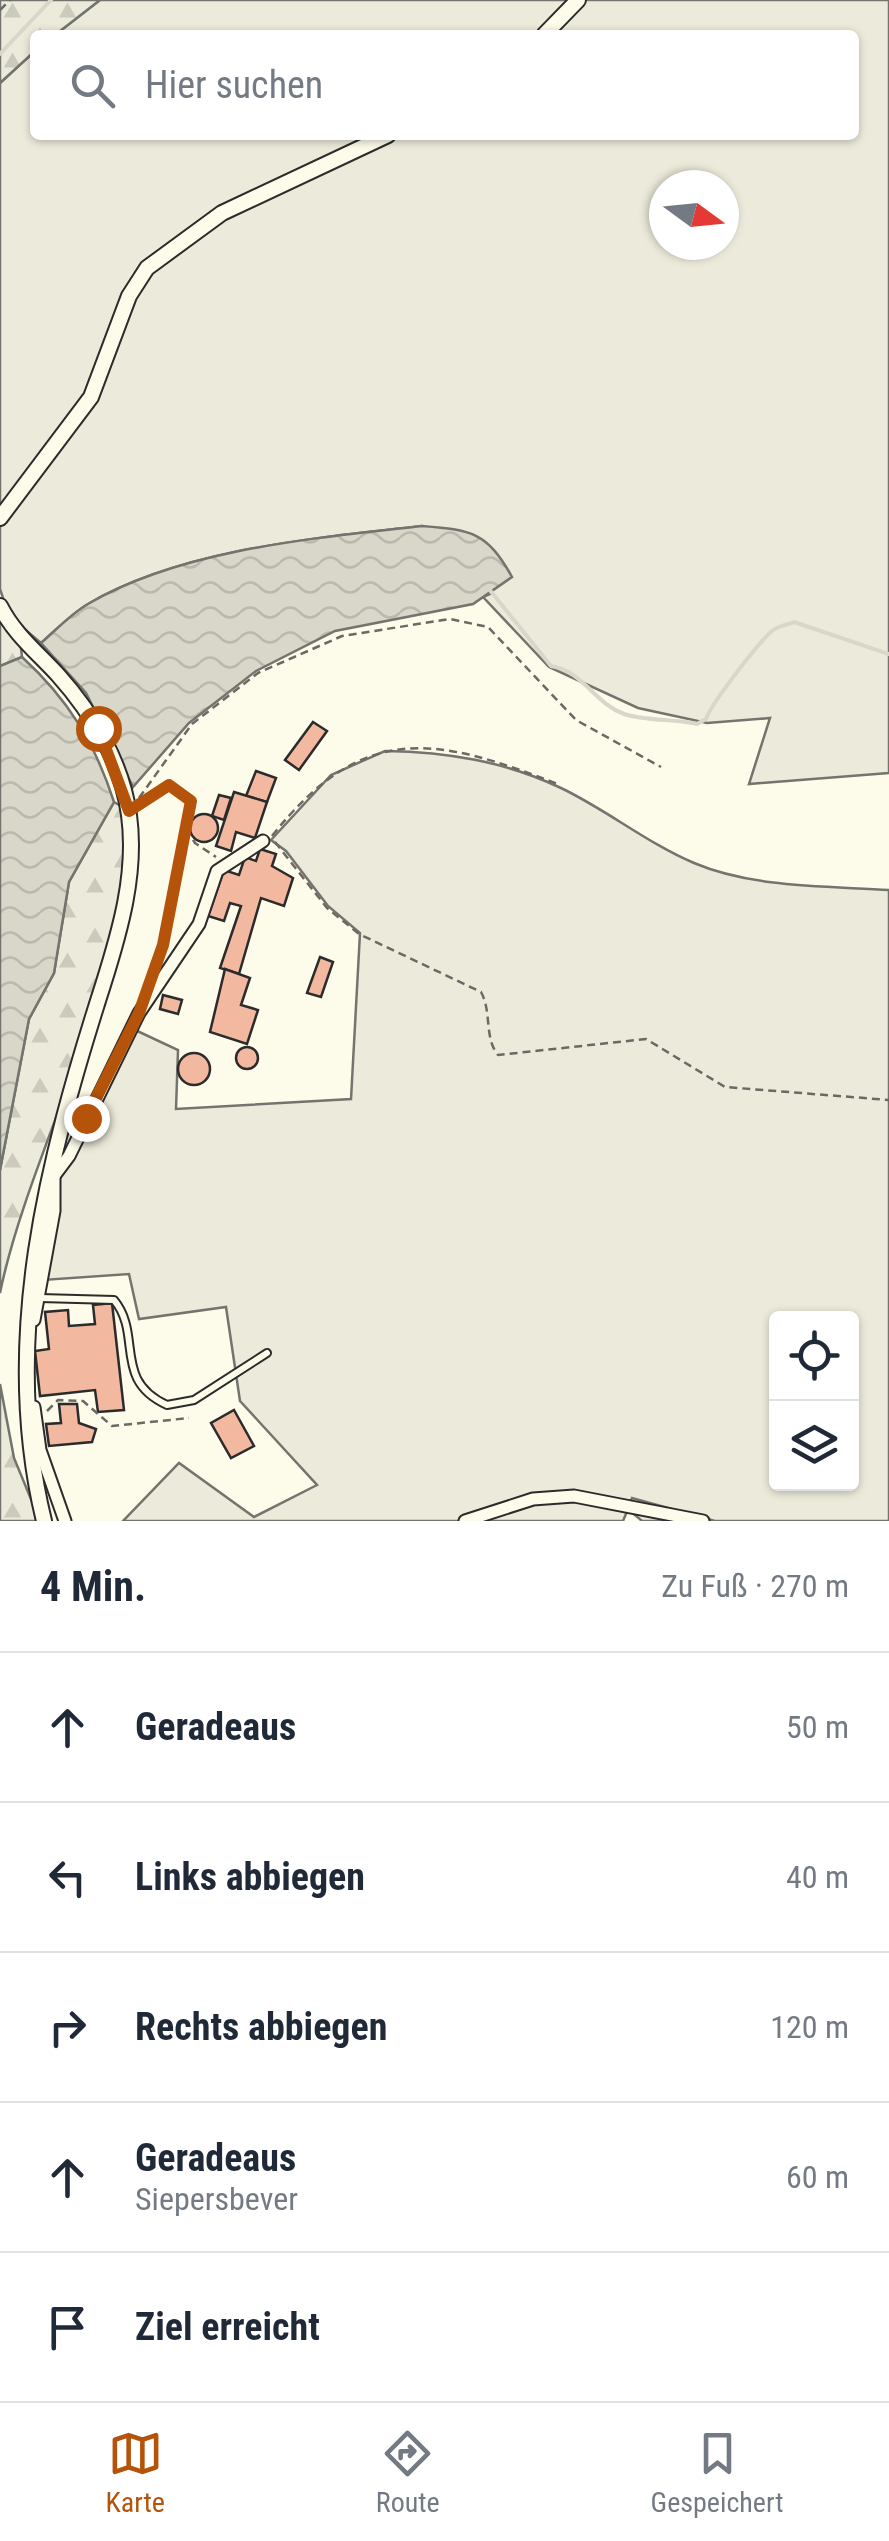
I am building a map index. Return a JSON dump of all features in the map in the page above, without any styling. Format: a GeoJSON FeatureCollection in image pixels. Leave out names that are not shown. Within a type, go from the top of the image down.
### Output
{"type":"FeatureCollection","features":[{"type":"Feature","properties":{"kind":"street"},"geometry":{"type":"LineString","coordinates":[[549,30],[578,0]]}},
{"type":"Feature","properties":{"kind":"street"},"geometry":{"type":"LineString","coordinates":[[0,518],[91,397],[129,296],[147,268],[222,213],[377,140]]}},
{"type":"Feature","properties":{"kind":"street"},"geometry":{"type":"LineString","coordinates":[[0,606],[98,728],[129,811],[132,841],[124,912],[86,1040],[30,1192]]}},
{"type":"Feature","properties":{"kind":"street"},"geometry":{"type":"LineString","coordinates":[[65,1521],[50,1485],[28,1367],[54,1212],[54,1176],[69,1156],[139,1013],[199,924],[218,871],[263,842]]}},
{"type":"Feature","properties":{"kind":"street"},"geometry":{"type":"LineString","coordinates":[[36,1173],[54,1176]]}},
{"type":"Feature","properties":{"kind":"street"},"geometry":{"type":"LineString","coordinates":[[15,1456],[44,1521]]}},
{"type":"Feature","properties":{"kind":"street"},"geometry":{"type":"LineString","coordinates":[[465,1521],[532,1499],[574,1496],[702,1521]]}},
{"type":"Feature","properties":{"kind":"lane"},"geometry":{"type":"LineString","coordinates":[[38,1298],[114,1300],[135,1378],[143,1391],[167,1405],[194,1400],[267,1353]]}},
{"type":"Feature","properties":{"kind":"path"},"geometry":{"type":"LineString","coordinates":[[0,10],[10,0]]}},
{"type":"Feature","properties":{"kind":"path"},"geometry":{"type":"LineString","coordinates":[[129,811],[192,724],[258,674],[342,636],[450,618],[488,628],[576,720],[660,767]]}},
{"type":"Feature","properties":{"kind":"path"},"geometry":{"type":"LineString","coordinates":[[560,786],[473,754],[443,749],[385,750],[330,774],[297,804],[269,840],[286,852],[327,908],[359,934],[481,992],[492,1047],[498,1055],[646,1039],[726,1086],[889,1100]]}},
{"type":"Feature","properties":{"kind":"path"},"geometry":{"type":"LineString","coordinates":[[129,811],[169,785],[191,801],[169,922],[156,964]]}},
{"type":"Feature","properties":{"kind":"path"},"geometry":{"type":"LineString","coordinates":[[184,826],[196,843],[225,864]]}},
{"type":"Feature","properties":{"kind":"path"},"geometry":{"type":"LineString","coordinates":[[38,1430],[58,1400],[83,1402],[112,1426],[188,1418]]}},
{"type":"Feature","properties":{"kind":"green space"},"geometry":{"type":"Polygon","coordinates":[[[0,0],[100,0],[61,30],[30,30],[30,56],[0,83],[0,0]]]}},
{"type":"Feature","properties":{"kind":"green space"},"geometry":{"type":"Polygon","coordinates":[[[100,0],[574,0],[545,30],[61,30],[100,0]]]}},
{"type":"Feature","properties":{"kind":"green space"},"geometry":{"type":"Polygon","coordinates":[[[580,0],[889,0],[889,773],[749,784],[770,718],[707,723],[638,708],[549,667],[483,597],[492,593],[422,526],[250,549],[165,570],[88,604],[41,643],[9,616],[0,589],[0,522],[74,425],[139,281],[222,215],[382,140],[859,140],[859,30],[553,30],[580,0]]]}},
{"type":"Feature","properties":{"kind":"green space"},"geometry":{"type":"Polygon","coordinates":[[[30,56],[30,140],[370,140],[314,164],[146,267],[96,381],[0,510],[0,83],[30,56]]]}},
{"type":"Feature","properties":{"kind":"green space"},"geometry":{"type":"Polygon","coordinates":[[[0,611],[20,639],[22,657],[0,666],[0,611]]]}},
{"type":"Feature","properties":{"kind":"green space"},"geometry":{"type":"Polygon","coordinates":[[[385,751],[431,753],[518,771],[561,788],[677,855],[717,871],[790,884],[889,890],[889,1521],[715,1521],[632,1498],[628,1507],[692,1521],[642,1521],[628,1509],[623,1521],[123,1521],[179,1463],[254,1517],[317,1485],[240,1401],[226,1307],[139,1319],[129,1274],[43,1280],[55,1176],[133,1029],[178,1050],[176,1109],[351,1099],[360,933],[328,906],[286,851],[271,840],[331,775],[385,751]]]}},
{"type":"Feature","properties":{"kind":"green space"},"geometry":{"type":"Polygon","coordinates":[[[114,802],[124,808],[126,865],[117,925],[102,987],[35,1174],[0,1293],[0,1170],[29,1019],[54,973],[69,882],[114,802]]]}},
{"type":"Feature","properties":{"kind":"green space"},"geometry":{"type":"Polygon","coordinates":[[[0,1384],[14,1458],[40,1521],[0,1521],[0,1384]]]}},
{"type":"Feature","properties":{"kind":"water"},"geometry":{"type":"Polygon","coordinates":[[[422,526],[476,536],[494,551],[512,577],[473,604],[335,631],[256,671],[189,723],[133,787],[86,693],[41,643],[88,604],[165,570],[250,549],[422,526]]]}},
{"type":"Feature","properties":{"kind":"water"},"geometry":{"type":"Polygon","coordinates":[[[22,657],[78,723],[114,802],[69,882],[54,973],[29,1019],[0,1170],[0,666],[22,657]]]}},
{"type":"Feature","properties":{"kind":"building"},"geometry":{"type":"Polygon","coordinates":[[[313,722],[327,731],[299,770],[285,760],[313,722]]]}},
{"type":"Feature","properties":{"kind":"building"},"geometry":{"type":"Polygon","coordinates":[[[256,771],[276,778],[267,802],[246,796],[256,771]]]}},
{"type":"Feature","properties":{"kind":"building"},"geometry":{"type":"Polygon","coordinates":[[[234,792],[267,802],[255,838],[236,832],[231,851],[216,846],[234,792]]]}},
{"type":"Feature","properties":{"kind":"building"},"geometry":{"type":"Polygon","coordinates":[[[219,795],[231,798],[224,820],[212,816],[219,795]]]}},
{"type":"Feature","properties":{"kind":"building"},"geometry":{"type":"Polygon","coordinates":[[[204,814],[214,818],[218,828],[214,838],[204,842],[194,838],[190,828],[194,818],[204,814]]]}},
{"type":"Feature","properties":{"kind":"building"},"geometry":{"type":"Polygon","coordinates":[[[260,849],[276,854],[272,866],[293,878],[284,906],[261,898],[239,974],[220,968],[241,906],[230,903],[224,921],[208,916],[224,870],[239,875],[245,857],[256,861],[260,849]]]}},
{"type":"Feature","properties":{"kind":"building"},"geometry":{"type":"Polygon","coordinates":[[[320,957],[333,962],[321,997],[307,993],[320,957]]]}},
{"type":"Feature","properties":{"kind":"building"},"geometry":{"type":"Polygon","coordinates":[[[225,969],[250,978],[241,1005],[258,1010],[247,1044],[210,1032],[225,969]]]}},
{"type":"Feature","properties":{"kind":"building"},"geometry":{"type":"Polygon","coordinates":[[[163,995],[182,1000],[178,1014],[160,1009],[163,995]]]}},
{"type":"Feature","properties":{"kind":"building"},"geometry":{"type":"Polygon","coordinates":[[[247,1047],[255,1050],[255,1066],[247,1069],[239,1066],[236,1058],[239,1050],[247,1047]]]}},
{"type":"Feature","properties":{"kind":"building"},"geometry":{"type":"Polygon","coordinates":[[[194,1053],[205,1058],[210,1069],[205,1080],[194,1085],[183,1080],[178,1069],[183,1058],[194,1053]]]}},
{"type":"Feature","properties":{"kind":"building"},"geometry":{"type":"Polygon","coordinates":[[[112,1303],[124,1410],[98,1412],[95,1390],[40,1396],[35,1351],[49,1349],[45,1312],[68,1310],[69,1326],[95,1324],[93,1305],[112,1303]]]}},
{"type":"Feature","properties":{"kind":"building"},"geometry":{"type":"Polygon","coordinates":[[[59,1404],[77,1404],[79,1423],[96,1429],[92,1442],[49,1446],[46,1424],[61,1423],[59,1404]]]}},
{"type":"Feature","properties":{"kind":"building"},"geometry":{"type":"Polygon","coordinates":[[[234,1410],[254,1446],[231,1458],[211,1423],[234,1410]]]}},
{"type":"Feature","properties":{"kind":"waterway"},"geometry":{"type":"LineString","coordinates":[[0,54],[51,0]]}},
{"type":"Feature","properties":{"kind":"waterway"},"geometry":{"type":"LineString","coordinates":[[489,589],[551,666],[572,674],[614,709],[641,718],[697,724],[706,719],[765,638],[774,629],[794,622],[889,654]]}},
{"type":"Feature","properties":{"kind":"route"},"geometry":{"type":"LineString","coordinates":[[86,1118],[139,1013],[163,945],[191,801],[169,785],[129,811],[98,728]]}}]}
